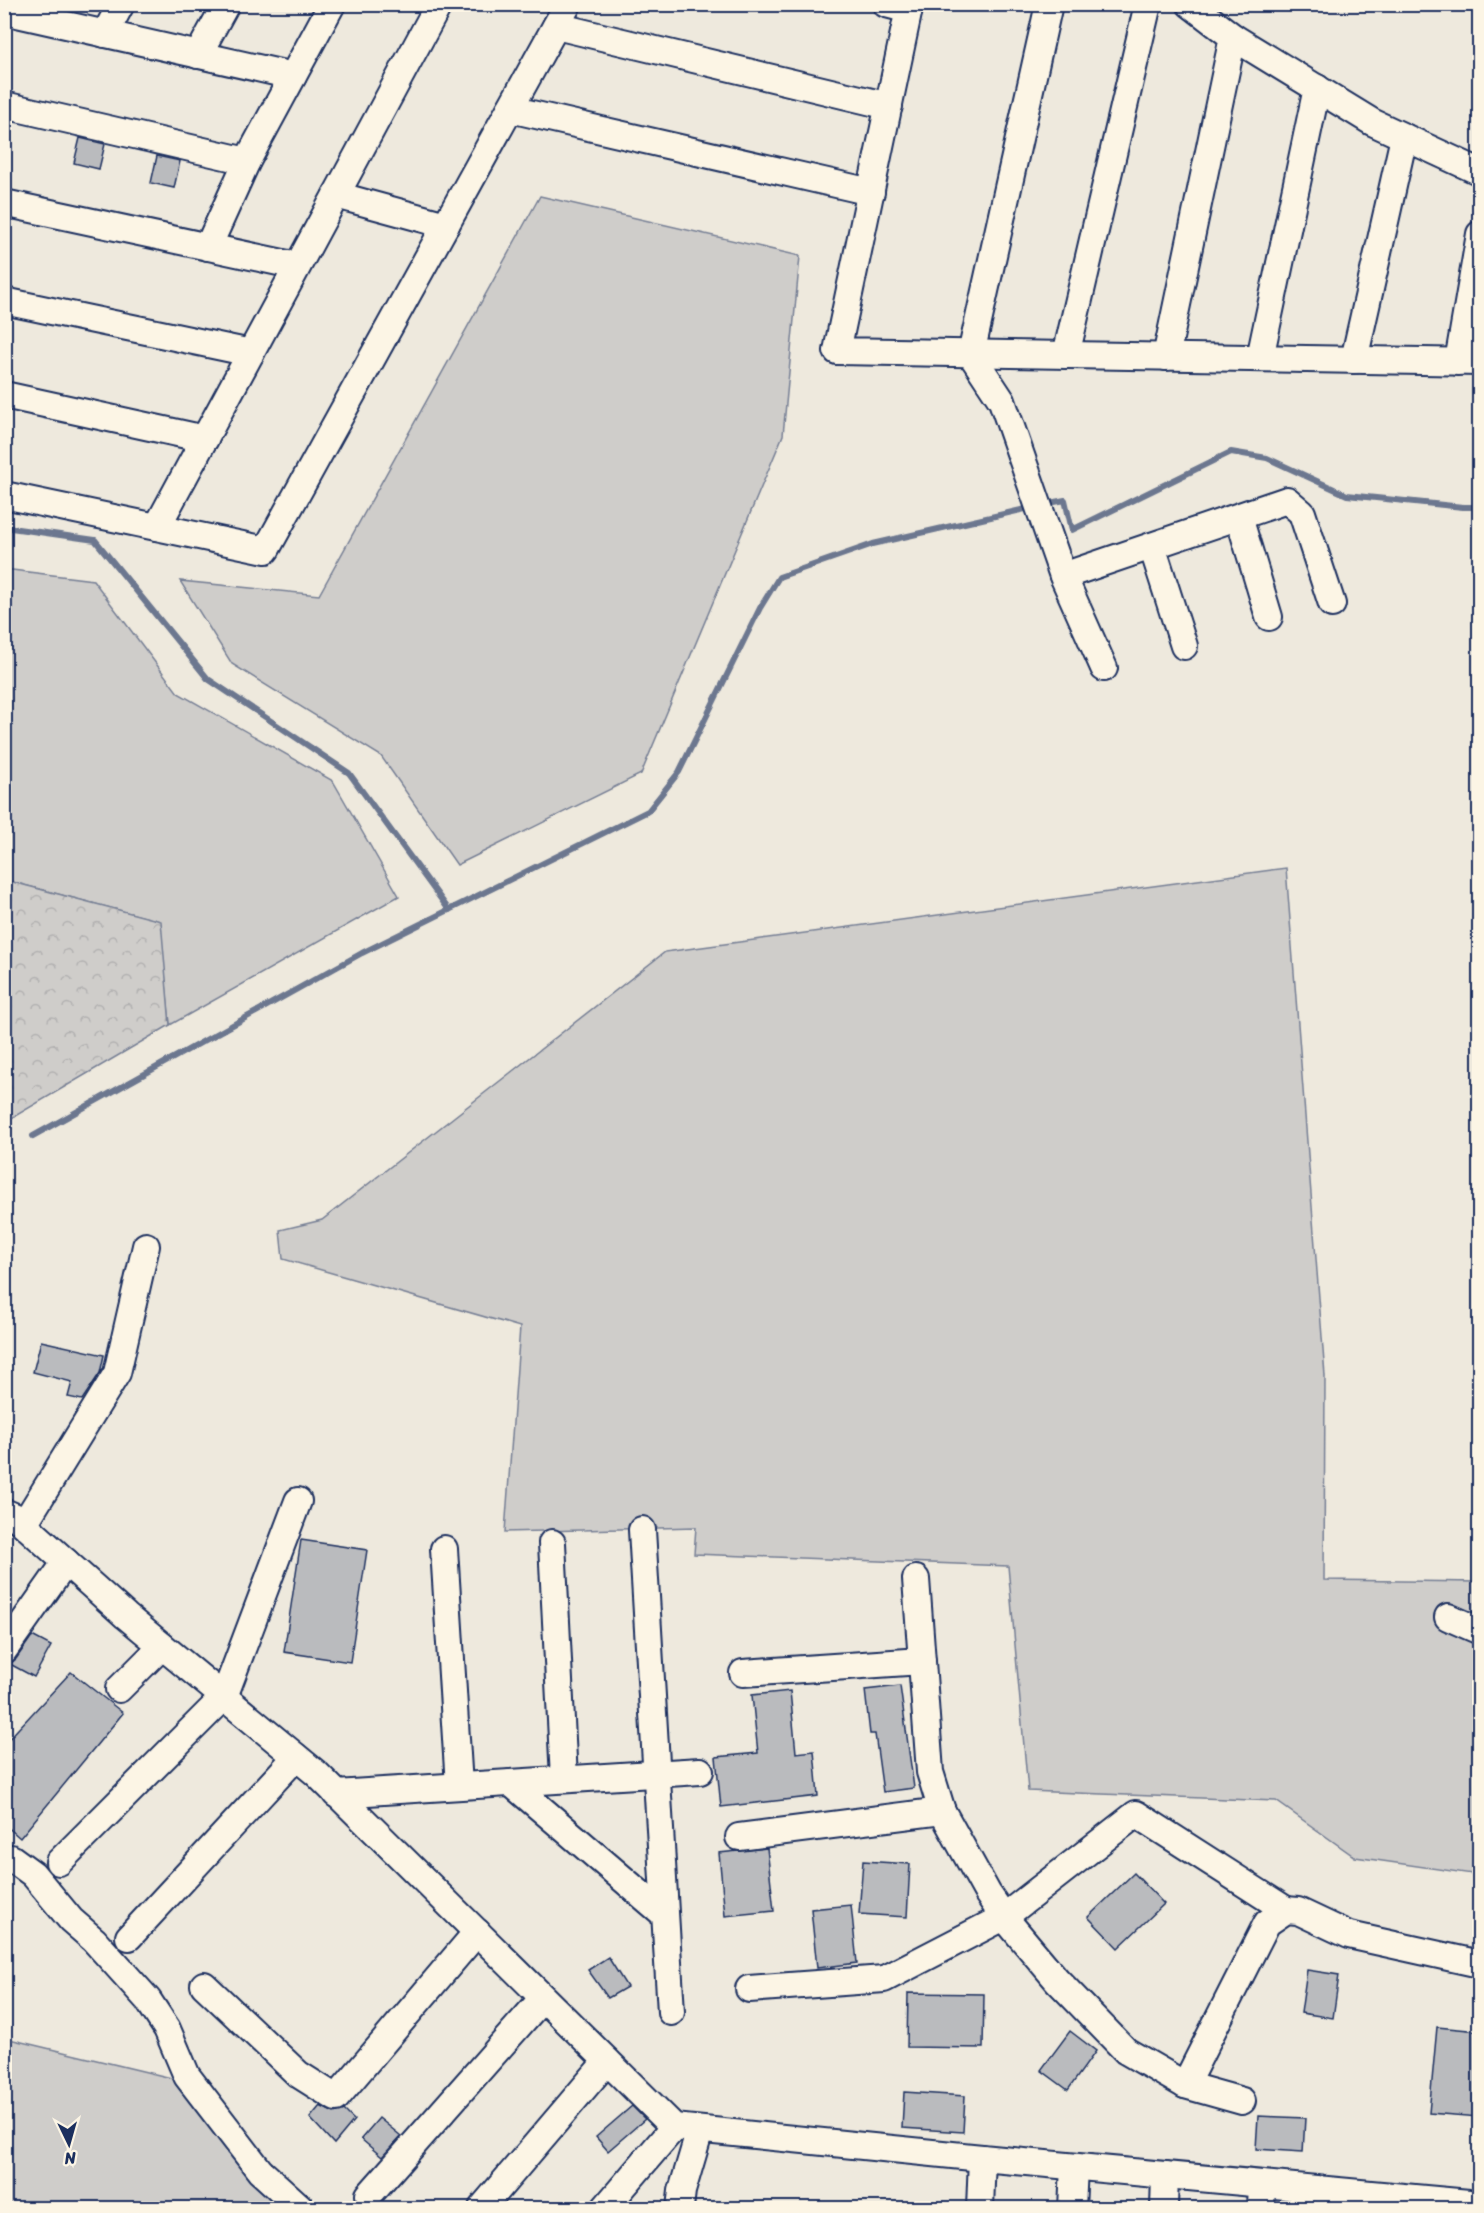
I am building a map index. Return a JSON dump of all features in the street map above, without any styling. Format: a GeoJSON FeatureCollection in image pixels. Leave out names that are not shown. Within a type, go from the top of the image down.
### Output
{"type":"FeatureCollection","features":[{"type":"Feature","properties":{"kind":"street"},"geometry":{"type":"LineString","coordinates":[[105,34],[121,4]]}},
{"type":"Feature","properties":{"kind":"street"},"geometry":{"type":"LineString","coordinates":[[198,55],[226,4]]}},
{"type":"Feature","properties":{"kind":"street"},"geometry":{"type":"LineString","coordinates":[[208,247],[247,161],[332,4]]}},
{"type":"Feature","properties":{"kind":"street"},"geometry":{"type":"LineString","coordinates":[[158,527],[439,4]]}},
{"type":"Feature","properties":{"kind":"street"},"geometry":{"type":"LineString","coordinates":[[1049,4],[970,354],[1002,401],[1063,576],[1104,668]]}},
{"type":"Feature","properties":{"kind":"street"},"geometry":{"type":"LineString","coordinates":[[1066,355],[1148,4]]}},
{"type":"Feature","properties":{"kind":"street"},"geometry":{"type":"LineString","coordinates":[[1190,4],[1233,37],[1372,122],[1479,172]]}},
{"type":"Feature","properties":{"kind":"street"},"geometry":{"type":"LineString","coordinates":[[902,6],[889,106],[837,351],[1468,362],[1479,234]]}},
{"type":"Feature","properties":{"kind":"street"},"geometry":{"type":"LineString","coordinates":[[4,11],[293,76]]}},
{"type":"Feature","properties":{"kind":"street"},"geometry":{"type":"LineString","coordinates":[[4,495],[266,550],[562,15],[889,106]]}},
{"type":"Feature","properties":{"kind":"street"},"geometry":{"type":"LineString","coordinates":[[1166,357],[1233,37]]}},
{"type":"Feature","properties":{"kind":"street"},"geometry":{"type":"LineString","coordinates":[[1260,358],[1317,88]]}},
{"type":"Feature","properties":{"kind":"street"},"geometry":{"type":"LineString","coordinates":[[4,105],[247,161]]}},
{"type":"Feature","properties":{"kind":"street"},"geometry":{"type":"LineString","coordinates":[[510,109],[871,192]]}},
{"type":"Feature","properties":{"kind":"street"},"geometry":{"type":"LineString","coordinates":[[1354,360],[1404,137]]}},
{"type":"Feature","properties":{"kind":"street"},"geometry":{"type":"LineString","coordinates":[[336,195],[446,225]]}},
{"type":"Feature","properties":{"kind":"street"},"geometry":{"type":"LineString","coordinates":[[4,202],[297,266]]}},
{"type":"Feature","properties":{"kind":"street"},"geometry":{"type":"LineString","coordinates":[[4,301],[251,353]]}},
{"type":"Feature","properties":{"kind":"street"},"geometry":{"type":"LineString","coordinates":[[4,395],[205,438]]}},
{"type":"Feature","properties":{"kind":"street"},"geometry":{"type":"LineString","coordinates":[[1063,576],[1287,500],[1302,513],[1332,604]]}},
{"type":"Feature","properties":{"kind":"street"},"geometry":{"type":"LineString","coordinates":[[1239,517],[1269,617]]}},
{"type":"Feature","properties":{"kind":"street"},"geometry":{"type":"LineString","coordinates":[[1152,546],[1184,646]]}},
{"type":"Feature","properties":{"kind":"street"},"geometry":{"type":"LineString","coordinates":[[146,1246],[117,1373],[14,1518],[162,1646],[296,1757],[674,2127],[1165,2175],[1262,2196],[1450,2205],[1479,2204]]}},
{"type":"Feature","properties":{"kind":"street"},"geometry":{"type":"LineString","coordinates":[[59,1862],[224,1697],[298,1501]]}},
{"type":"Feature","properties":{"kind":"street"},"geometry":{"type":"LineString","coordinates":[[642,1530],[671,2012]]}},
{"type":"Feature","properties":{"kind":"street"},"geometry":{"type":"LineString","coordinates":[[552,1543],[564,1779]]}},
{"type":"Feature","properties":{"kind":"street"},"geometry":{"type":"LineString","coordinates":[[444,1549],[459,1786]]}},
{"type":"Feature","properties":{"kind":"street"},"geometry":{"type":"LineString","coordinates":[[4,1650],[66,1562]]}},
{"type":"Feature","properties":{"kind":"street"},"geometry":{"type":"LineString","coordinates":[[916,1579],[930,1772],[942,1811],[988,1894],[1004,1917],[1057,1980],[1126,2051],[1185,2085],[1242,2101]]}},
{"type":"Feature","properties":{"kind":"street"},"geometry":{"type":"LineString","coordinates":[[1448,1617],[1479,1631]]}},
{"type":"Feature","properties":{"kind":"street"},"geometry":{"type":"LineString","coordinates":[[119,1689],[162,1646]]}},
{"type":"Feature","properties":{"kind":"street"},"geometry":{"type":"LineString","coordinates":[[742,1673],[922,1661]]}},
{"type":"Feature","properties":{"kind":"street"},"geometry":{"type":"LineString","coordinates":[[129,1937],[296,1757]]}},
{"type":"Feature","properties":{"kind":"street"},"geometry":{"type":"LineString","coordinates":[[336,1794],[700,1771]]}},
{"type":"Feature","properties":{"kind":"street"},"geometry":{"type":"LineString","coordinates":[[511,1783],[665,1915]]}},
{"type":"Feature","properties":{"kind":"street"},"geometry":{"type":"LineString","coordinates":[[739,1838],[942,1811]]}},
{"type":"Feature","properties":{"kind":"street"},"geometry":{"type":"LineString","coordinates":[[749,1989],[884,1979],[1004,1917],[1136,1814],[1286,1910],[1298,1911],[1349,1935],[1479,1964]]}},
{"type":"Feature","properties":{"kind":"street"},"geometry":{"type":"LineString","coordinates":[[4,1858],[11,1858],[33,1874],[71,1920],[94,1940],[148,2000],[167,2029],[187,2076],[260,2171],[302,2208]]}},
{"type":"Feature","properties":{"kind":"street"},"geometry":{"type":"LineString","coordinates":[[1185,2085],[1267,1923],[1286,1910]]}},
{"type":"Feature","properties":{"kind":"street"},"geometry":{"type":"LineString","coordinates":[[204,1985],[298,2074],[336,2098],[477,1932]]}},
{"type":"Feature","properties":{"kind":"street"},"geometry":{"type":"LineString","coordinates":[[369,2195],[543,1998]]}},
{"type":"Feature","properties":{"kind":"street"},"geometry":{"type":"LineString","coordinates":[[482,2208],[607,2061]]}},
{"type":"Feature","properties":{"kind":"street"},"geometry":{"type":"LineString","coordinates":[[605,2208],[674,2127]]}},
{"type":"Feature","properties":{"kind":"street"},"geometry":{"type":"LineString","coordinates":[[680,2208],[682,2191],[700,2130]]}},
{"type":"Feature","properties":{"kind":"street"},"geometry":{"type":"LineString","coordinates":[[980,2208],[982,2158]]}},
{"type":"Feature","properties":{"kind":"street"},"geometry":{"type":"LineString","coordinates":[[1072,2208],[1074,2167]]}},
{"type":"Feature","properties":{"kind":"street"},"geometry":{"type":"LineString","coordinates":[[1164,2208],[1165,2175]]}},
{"type":"Feature","properties":{"kind":"green space"},"geometry":{"type":"Polygon","coordinates":[[[540,196],[800,256],[783,435],[641,774],[457,865],[381,756],[232,664],[180,581],[319,595],[540,196]]]}},
{"type":"Feature","properties":{"kind":"green space"},"geometry":{"type":"Polygon","coordinates":[[[4,569],[93,580],[178,693],[333,781],[399,896],[170,1025],[160,921],[5,880],[4,569]]]}},
{"type":"Feature","properties":{"kind":"green space"},"geometry":{"type":"Polygon","coordinates":[[[1286,868],[1325,1376],[1324,1580],[1479,1582],[1479,1875],[1355,1857],[1276,1801],[1028,1791],[1008,1566],[694,1554],[696,1527],[505,1532],[520,1327],[283,1259],[280,1230],[322,1220],[665,952],[1286,868]]]}},
{"type":"Feature","properties":{"kind":"green space"},"geometry":{"type":"Polygon","coordinates":[[[5,880],[161,921],[170,1025],[5,1122],[5,880]]]}},
{"type":"Feature","properties":{"kind":"green space"},"geometry":{"type":"Polygon","coordinates":[[[5,2038],[188,2082],[300,2208],[5,2208],[5,2038]]]}},
{"type":"Feature","properties":{"kind":"building"},"geometry":{"type":"Polygon","coordinates":[[[80,138],[105,144],[99,169],[74,163],[80,138]]]}},
{"type":"Feature","properties":{"kind":"building"},"geometry":{"type":"Polygon","coordinates":[[[157,156],[180,161],[174,188],[151,183],[157,156]]]}},
{"type":"Feature","properties":{"kind":"building"},"geometry":{"type":"Polygon","coordinates":[[[41,1341],[104,1355],[100,1373],[82,1400],[68,1397],[72,1382],[33,1372],[41,1341]]]}},
{"type":"Feature","properties":{"kind":"building"},"geometry":{"type":"Polygon","coordinates":[[[301,1540],[367,1550],[350,1662],[284,1652],[301,1540]]]}},
{"type":"Feature","properties":{"kind":"building"},"geometry":{"type":"Polygon","coordinates":[[[32,1636],[51,1646],[34,1677],[10,1664],[32,1636]]]}},
{"type":"Feature","properties":{"kind":"building"},"geometry":{"type":"Polygon","coordinates":[[[71,1672],[123,1713],[20,1838],[4,1824],[4,1744],[71,1672]]]}},
{"type":"Feature","properties":{"kind":"building"},"geometry":{"type":"Polygon","coordinates":[[[900,1686],[914,1788],[883,1792],[875,1734],[870,1734],[865,1690],[900,1686]]]}},
{"type":"Feature","properties":{"kind":"building"},"geometry":{"type":"Polygon","coordinates":[[[790,1691],[796,1753],[814,1751],[818,1796],[721,1807],[716,1757],[758,1753],[752,1695],[790,1691]]]}},
{"type":"Feature","properties":{"kind":"building"},"geometry":{"type":"Polygon","coordinates":[[[767,1848],[774,1911],[725,1916],[719,1853],[767,1848]]]}},
{"type":"Feature","properties":{"kind":"building"},"geometry":{"type":"Polygon","coordinates":[[[863,1861],[910,1864],[907,1917],[859,1914],[863,1861]]]}},
{"type":"Feature","properties":{"kind":"building"},"geometry":{"type":"Polygon","coordinates":[[[1134,1873],[1164,1904],[1118,1948],[1088,1917],[1134,1873]]]}},
{"type":"Feature","properties":{"kind":"building"},"geometry":{"type":"Polygon","coordinates":[[[851,1905],[857,1963],[817,1968],[811,1909],[851,1905]]]}},
{"type":"Feature","properties":{"kind":"building"},"geometry":{"type":"Polygon","coordinates":[[[608,1957],[627,1987],[608,1998],[588,1970],[608,1957]]]}},
{"type":"Feature","properties":{"kind":"building"},"geometry":{"type":"Polygon","coordinates":[[[1307,1970],[1339,1975],[1333,2018],[1301,2013],[1307,1970]]]}},
{"type":"Feature","properties":{"kind":"building"},"geometry":{"type":"Polygon","coordinates":[[[908,1993],[984,1994],[983,2048],[907,2047],[908,1993]]]}},
{"type":"Feature","properties":{"kind":"building"},"geometry":{"type":"Polygon","coordinates":[[[1437,2027],[1479,2031],[1479,2117],[1429,2113],[1437,2027]]]}},
{"type":"Feature","properties":{"kind":"building"},"geometry":{"type":"Polygon","coordinates":[[[1070,2031],[1096,2051],[1068,2090],[1041,2070],[1070,2031]]]}},
{"type":"Feature","properties":{"kind":"building"},"geometry":{"type":"Polygon","coordinates":[[[904,2092],[965,2096],[963,2132],[902,2128],[904,2092]]]}},
{"type":"Feature","properties":{"kind":"building"},"geometry":{"type":"Polygon","coordinates":[[[320,2106],[334,2113],[344,2110],[354,2120],[334,2144],[310,2118],[320,2106]]]}},
{"type":"Feature","properties":{"kind":"building"},"geometry":{"type":"Polygon","coordinates":[[[632,2106],[645,2119],[608,2151],[596,2137],[632,2106]]]}},
{"type":"Feature","properties":{"kind":"building"},"geometry":{"type":"Polygon","coordinates":[[[1258,2116],[1305,2118],[1303,2152],[1256,2149],[1258,2116]]]}},
{"type":"Feature","properties":{"kind":"building"},"geometry":{"type":"Polygon","coordinates":[[[379,2118],[401,2136],[382,2157],[361,2139],[379,2118]]]}},
{"type":"Feature","properties":{"kind":"waterway"},"geometry":{"type":"LineString","coordinates":[[1044,504],[1065,500],[1072,530],[1231,452],[1267,458],[1347,495],[1480,507]]}},
{"type":"Feature","properties":{"kind":"waterway"},"geometry":{"type":"LineString","coordinates":[[33,1136],[362,953],[648,811],[679,772],[760,608],[779,577],[873,544],[1034,507]]}},
{"type":"Feature","properties":{"kind":"waterway"},"geometry":{"type":"LineString","coordinates":[[4,527],[95,540],[208,679],[349,773],[449,910]]}}]}
